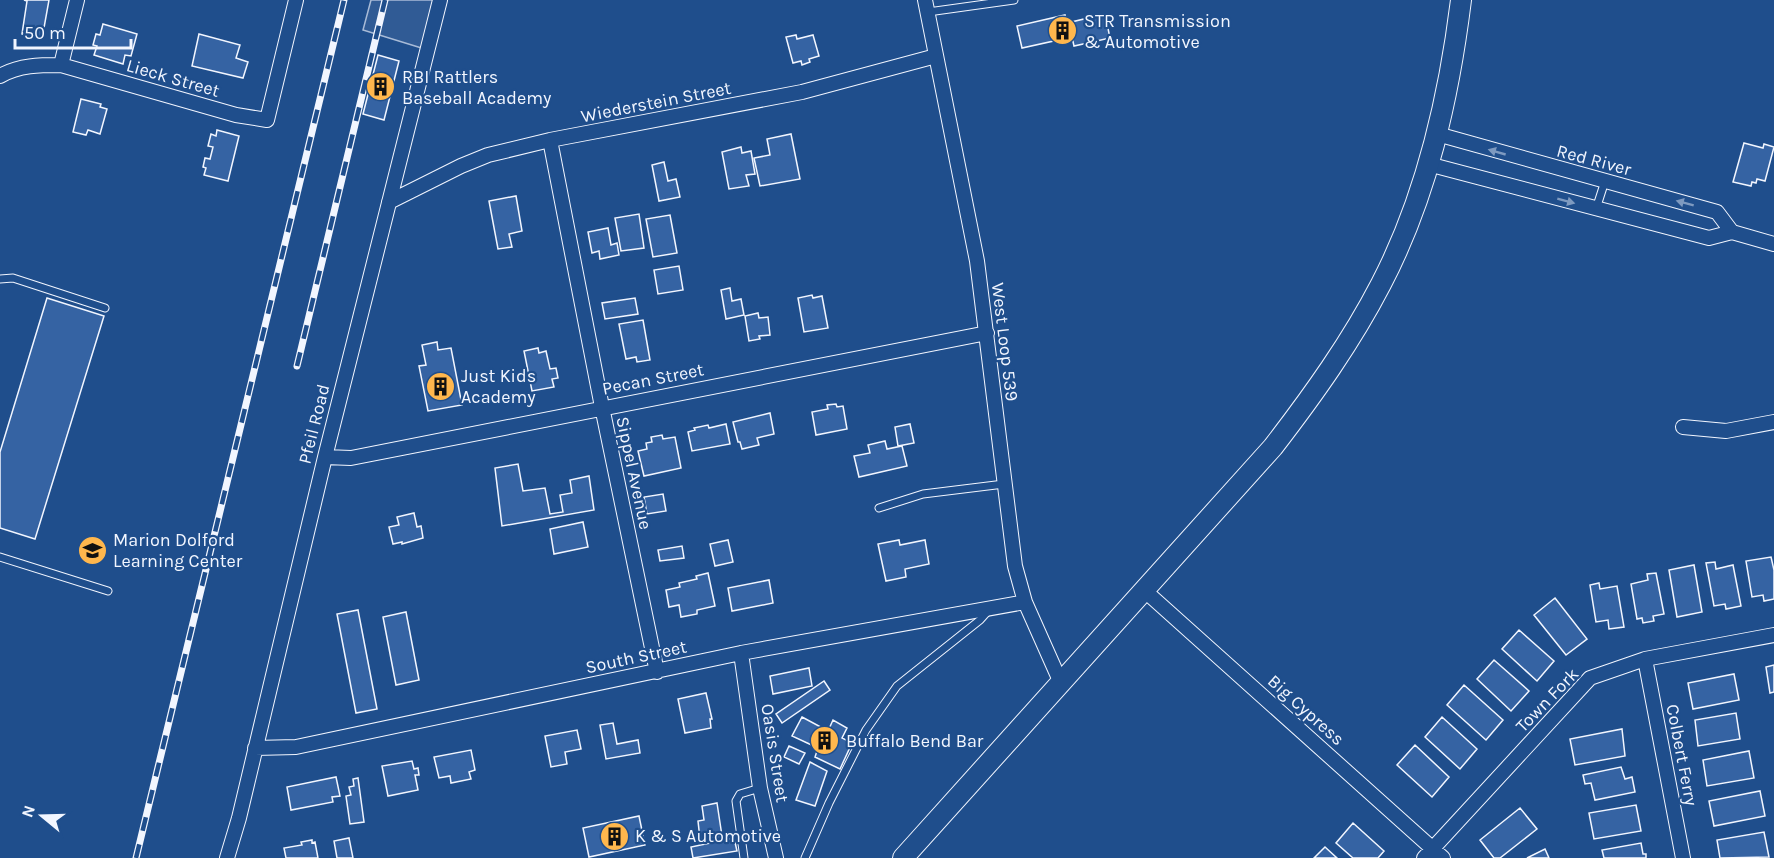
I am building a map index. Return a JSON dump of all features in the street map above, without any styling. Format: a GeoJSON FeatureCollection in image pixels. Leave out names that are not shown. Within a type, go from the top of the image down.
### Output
{"type":"FeatureCollection","features":[{"type":"Feature","properties":{"kind":"main road"},"geometry":{"type":"LineString","coordinates":[[903,858],[1273,447],[1307,404],[1345,348],[1382,282],[1406,226],[1428,164],[1454,56],[1461,0]]}},
{"type":"Feature","properties":{"kind":"street"},"geometry":{"type":"LineString","coordinates":[[61,64],[77,0]]}},
{"type":"Feature","properties":{"kind":"street","name":"Lieck Street"},"geometry":{"type":"LineString","coordinates":[[0,76],[9,71],[34,65],[61,64],[236,115],[267,120],[296,0]]}},
{"type":"Feature","properties":{"kind":"street","name":"Pfeil Road"},"geometry":{"type":"LineString","coordinates":[[227,858],[239,818],[324,457],[440,0]]}},
{"type":"Feature","properties":{"kind":"street","name":"West Loop 539"},"geometry":{"type":"LineString","coordinates":[[926,6],[977,261],[1015,566],[1025,602],[1060,683]]}},
{"type":"Feature","properties":{"kind":"street","name":"Wiederstein Street"},"geometry":{"type":"LineString","coordinates":[[388,202],[488,155],[550,140],[802,92],[936,56]]}},
{"type":"Feature","properties":{"kind":"street","name":"Red River"},"geometry":{"type":"LineString","coordinates":[[1437,134],[1717,212],[1732,232]]}},
{"type":"Feature","properties":{"kind":"street","name":"Sippel Avenue"},"geometry":{"type":"LineString","coordinates":[[550,140],[602,408],[657,672]]}},
{"type":"Feature","properties":{"kind":"street"},"geometry":{"type":"LineString","coordinates":[[1428,164],[1709,238],[1732,232],[1774,244]]}},
{"type":"Feature","properties":{"kind":"street","name":"Pecan Street"},"geometry":{"type":"LineString","coordinates":[[324,457],[351,458],[987,333]]}},
{"type":"Feature","properties":{"kind":"street"},"geometry":{"type":"LineString","coordinates":[[1683,427],[1726,431],[1774,422]]}},
{"type":"Feature","properties":{"kind":"street","name":"Big Cypress"},"geometry":{"type":"LineString","coordinates":[[1144,590],[1433,855]]}},
{"type":"Feature","properties":{"kind":"street","name":"South Street"},"geometry":{"type":"LineString","coordinates":[[255,748],[296,747],[741,653],[1025,602]]}},
{"type":"Feature","properties":{"kind":"street","name":"Town Fork"},"geometry":{"type":"LineString","coordinates":[[1433,855],[1590,678],[1645,659],[1774,635]]}},
{"type":"Feature","properties":{"kind":"street","name":"Oasis Street"},"geometry":{"type":"LineString","coordinates":[[741,653],[760,788],[776,858]]}},
{"type":"Feature","properties":{"kind":"street","name":"Colbert Ferry"},"geometry":{"type":"LineString","coordinates":[[1645,659],[1683,858]]}},
{"type":"Feature","properties":{"kind":"lane"},"geometry":{"type":"LineString","coordinates":[[926,6],[1014,0]]}},
{"type":"Feature","properties":{"kind":"lane"},"geometry":{"type":"LineString","coordinates":[[1596,209],[1605,181]]}},
{"type":"Feature","properties":{"kind":"lane"},"geometry":{"type":"LineString","coordinates":[[0,279],[13,278],[105,308]]}},
{"type":"Feature","properties":{"kind":"lane"},"geometry":{"type":"LineString","coordinates":[[879,508],[923,494],[1004,484]]}},
{"type":"Feature","properties":{"kind":"lane"},"geometry":{"type":"LineString","coordinates":[[0,557],[108,591]]}},
{"type":"Feature","properties":{"kind":"lane"},"geometry":{"type":"LineString","coordinates":[[805,858],[828,803],[866,730],[897,686],[980,620],[991,608]]}},
{"type":"Feature","properties":{"kind":"lane"},"geometry":{"type":"LineString","coordinates":[[744,858],[736,801],[740,794],[760,788]]}},
{"type":"Feature","properties":{"kind":"shaded area"},"geometry":{"type":"Polygon","coordinates":[[[371,0],[440,0],[428,50],[363,30],[371,0]]]}},
{"type":"Feature","properties":{"kind":"building"},"geometry":{"type":"Polygon","coordinates":[[[24,0],[49,0],[42,39],[22,34],[27,1],[24,0]]]}},
{"type":"Feature","properties":{"kind":"building","name":"STR Transmission & Automotive"},"geometry":{"type":"Polygon","coordinates":[[[1105,14],[1110,38],[1074,46],[1072,37],[1022,48],[1017,26],[1065,15],[1067,23],[1105,14]]]}},
{"type":"Feature","properties":{"kind":"building"},"geometry":{"type":"Polygon","coordinates":[[[103,24],[137,34],[131,56],[125,55],[123,64],[94,55],[97,46],[93,45],[96,34],[100,35],[103,24]]]}},
{"type":"Feature","properties":{"kind":"building"},"geometry":{"type":"Polygon","coordinates":[[[199,34],[240,45],[236,58],[248,62],[243,78],[192,66],[199,34]]]}},
{"type":"Feature","properties":{"kind":"building"},"geometry":{"type":"Polygon","coordinates":[[[796,35],[797,39],[813,35],[819,56],[809,59],[810,62],[802,65],[801,61],[793,63],[786,37],[796,35]]]}},
{"type":"Feature","properties":{"kind":"building","name":"RBI Rattlers Baseball Academy"},"geometry":{"type":"Polygon","coordinates":[[[378,55],[399,61],[384,120],[363,114],[378,55]]]}},
{"type":"Feature","properties":{"kind":"building"},"geometry":{"type":"Polygon","coordinates":[[[81,99],[101,104],[100,107],[107,109],[100,134],[88,130],[86,135],[73,132],[81,99]]]}},
{"type":"Feature","properties":{"kind":"building"},"geometry":{"type":"Polygon","coordinates":[[[217,130],[239,136],[228,181],[204,175],[205,158],[210,159],[213,147],[208,146],[211,134],[216,136],[217,130]]]}},
{"type":"Feature","properties":{"kind":"building"},"geometry":{"type":"Polygon","coordinates":[[[791,134],[800,179],[760,186],[754,158],[770,155],[767,139],[791,134]]]}},
{"type":"Feature","properties":{"kind":"building"},"geometry":{"type":"Polygon","coordinates":[[[1744,143],[1763,148],[1764,144],[1774,147],[1765,181],[1757,179],[1756,183],[1752,182],[1751,186],[1733,182],[1744,143]]]}},
{"type":"Feature","properties":{"kind":"building"},"geometry":{"type":"Polygon","coordinates":[[[741,147],[742,153],[751,151],[755,174],[746,175],[749,186],[729,189],[722,152],[741,147]]]}},
{"type":"Feature","properties":{"kind":"building"},"geometry":{"type":"Polygon","coordinates":[[[664,162],[668,181],[676,179],[680,197],[659,201],[652,165],[664,162]]]}},
{"type":"Feature","properties":{"kind":"building"},"geometry":{"type":"Polygon","coordinates":[[[516,196],[522,231],[509,234],[512,247],[498,249],[489,201],[516,196]]]}},
{"type":"Feature","properties":{"kind":"building"},"geometry":{"type":"Polygon","coordinates":[[[639,214],[644,248],[621,251],[615,218],[639,214]]]}},
{"type":"Feature","properties":{"kind":"building"},"geometry":{"type":"Polygon","coordinates":[[[670,215],[677,253],[653,257],[646,219],[670,215]]]}},
{"type":"Feature","properties":{"kind":"building"},"geometry":{"type":"Polygon","coordinates":[[[608,228],[611,245],[617,243],[619,255],[600,259],[599,251],[592,253],[588,232],[608,228]]]}},
{"type":"Feature","properties":{"kind":"building"},"geometry":{"type":"Polygon","coordinates":[[[679,266],[683,290],[658,294],[654,270],[679,266]]]}},
{"type":"Feature","properties":{"kind":"building"},"geometry":{"type":"Polygon","coordinates":[[[730,288],[732,301],[741,299],[744,315],[726,319],[721,290],[730,288]]]}},
{"type":"Feature","properties":{"kind":"building"},"geometry":{"type":"Polygon","coordinates":[[[812,295],[813,298],[822,296],[828,328],[804,332],[798,298],[812,295]]]}},
{"type":"Feature","properties":{"kind":"building"},"geometry":{"type":"Polygon","coordinates":[[[47,298],[104,316],[35,539],[0,528],[0,452],[47,298]]]}},
{"type":"Feature","properties":{"kind":"building"},"geometry":{"type":"Polygon","coordinates":[[[635,298],[638,314],[605,319],[602,303],[635,298]]]}},
{"type":"Feature","properties":{"kind":"building"},"geometry":{"type":"Polygon","coordinates":[[[758,313],[759,318],[768,317],[770,335],[759,336],[760,339],[749,341],[745,316],[758,313]]]}},
{"type":"Feature","properties":{"kind":"building"},"geometry":{"type":"Polygon","coordinates":[[[643,320],[650,360],[637,362],[636,357],[626,359],[619,324],[643,320]]]}},
{"type":"Feature","properties":{"kind":"building","name":"Just Kids Academy"},"geometry":{"type":"Polygon","coordinates":[[[437,342],[438,350],[451,348],[462,405],[428,411],[419,366],[426,365],[422,345],[437,342]]]}},
{"type":"Feature","properties":{"kind":"building"},"geometry":{"type":"Polygon","coordinates":[[[538,348],[539,353],[546,351],[550,369],[556,368],[558,378],[552,379],[554,387],[532,391],[524,351],[538,348]]]}},
{"type":"Feature","properties":{"kind":"building"},"geometry":{"type":"Polygon","coordinates":[[[836,404],[837,407],[843,406],[847,429],[816,435],[812,412],[828,409],[827,405],[836,404]]]}},
{"type":"Feature","properties":{"kind":"building"},"geometry":{"type":"Polygon","coordinates":[[[770,413],[774,434],[757,438],[759,445],[742,449],[733,422],[770,413]]]}},
{"type":"Feature","properties":{"kind":"building"},"geometry":{"type":"Polygon","coordinates":[[[726,424],[730,444],[692,451],[688,432],[708,425],[709,428],[726,424]]]}},
{"type":"Feature","properties":{"kind":"building"},"geometry":{"type":"Polygon","coordinates":[[[910,424],[914,443],[898,446],[895,427],[910,424]]]}},
{"type":"Feature","properties":{"kind":"building"},"geometry":{"type":"Polygon","coordinates":[[[662,435],[663,439],[675,437],[681,468],[644,476],[638,451],[647,449],[646,443],[652,442],[651,437],[662,435]]]}},
{"type":"Feature","properties":{"kind":"building"},"geometry":{"type":"Polygon","coordinates":[[[885,441],[887,449],[902,446],[907,466],[859,477],[854,456],[870,453],[868,445],[885,441]]]}},
{"type":"Feature","properties":{"kind":"building"},"geometry":{"type":"Polygon","coordinates":[[[518,464],[523,491],[545,488],[550,514],[563,512],[560,495],[572,493],[570,480],[589,476],[594,510],[502,526],[495,468],[518,464]]]}},
{"type":"Feature","properties":{"kind":"building"},"geometry":{"type":"Polygon","coordinates":[[[663,494],[666,511],[647,514],[644,497],[663,494]]]}},
{"type":"Feature","properties":{"kind":"building"},"geometry":{"type":"Polygon","coordinates":[[[414,513],[417,527],[421,526],[423,538],[393,544],[389,527],[399,525],[397,517],[414,513]]]}},
{"type":"Feature","properties":{"kind":"building"},"geometry":{"type":"Polygon","coordinates":[[[583,522],[588,547],[554,554],[550,529],[583,522]]]}},
{"type":"Feature","properties":{"kind":"building"},"geometry":{"type":"Polygon","coordinates":[[[728,540],[733,562],[715,566],[710,544],[728,540]]]}},
{"type":"Feature","properties":{"kind":"building"},"geometry":{"type":"Polygon","coordinates":[[[899,540],[900,545],[925,540],[929,564],[905,569],[906,577],[886,581],[878,544],[899,540]]]}},
{"type":"Feature","properties":{"kind":"building"},"geometry":{"type":"Polygon","coordinates":[[[682,546],[684,558],[660,561],[658,550],[682,546]]]}},
{"type":"Feature","properties":{"kind":"building"},"geometry":{"type":"Polygon","coordinates":[[[1771,557],[1774,570],[1774,599],[1764,601],[1763,595],[1752,597],[1746,561],[1771,557]]]}},
{"type":"Feature","properties":{"kind":"building"},"geometry":{"type":"Polygon","coordinates":[[[1715,562],[1716,569],[1733,565],[1741,606],[1726,609],[1725,604],[1714,606],[1706,563],[1715,562]]]}},
{"type":"Feature","properties":{"kind":"building"},"geometry":{"type":"Polygon","coordinates":[[[1694,565],[1702,612],[1677,617],[1669,570],[1694,565]]]}},
{"type":"Feature","properties":{"kind":"building"},"geometry":{"type":"Polygon","coordinates":[[[708,573],[715,606],[697,610],[697,614],[681,617],[679,605],[669,607],[666,590],[680,587],[679,583],[697,579],[696,576],[708,573]]]}},
{"type":"Feature","properties":{"kind":"building"},"geometry":{"type":"Polygon","coordinates":[[[1656,573],[1664,614],[1653,616],[1654,621],[1643,623],[1642,618],[1637,619],[1631,584],[1648,580],[1647,574],[1656,573]]]}},
{"type":"Feature","properties":{"kind":"building"},"geometry":{"type":"Polygon","coordinates":[[[769,580],[773,603],[732,611],[728,588],[769,580]]]}},
{"type":"Feature","properties":{"kind":"building"},"geometry":{"type":"Polygon","coordinates":[[[1599,583],[1600,589],[1617,586],[1624,627],[1609,629],[1608,620],[1596,622],[1590,585],[1599,583]]]}},
{"type":"Feature","properties":{"kind":"building"},"geometry":{"type":"Polygon","coordinates":[[[1555,598],[1587,639],[1566,655],[1534,615],[1555,598]]]}},
{"type":"Feature","properties":{"kind":"building"},"geometry":{"type":"Polygon","coordinates":[[[358,610],[377,709],[356,713],[337,614],[358,610]]]}},
{"type":"Feature","properties":{"kind":"building"},"geometry":{"type":"Polygon","coordinates":[[[406,612],[419,680],[396,685],[383,617],[406,612]]]}},
{"type":"Feature","properties":{"kind":"building"},"geometry":{"type":"Polygon","coordinates":[[[1519,630],[1554,661],[1537,681],[1502,649],[1519,630]]]}},
{"type":"Feature","properties":{"kind":"building"},"geometry":{"type":"Polygon","coordinates":[[[1494,660],[1529,691],[1511,711],[1477,679],[1494,660]]]}},
{"type":"Feature","properties":{"kind":"building"},"geometry":{"type":"Polygon","coordinates":[[[1774,665],[1774,692],[1770,693],[1766,667],[1774,665]]]}},
{"type":"Feature","properties":{"kind":"building"},"geometry":{"type":"Polygon","coordinates":[[[809,668],[812,686],[773,694],[770,676],[809,668]]]}},
{"type":"Feature","properties":{"kind":"building"},"geometry":{"type":"Polygon","coordinates":[[[1734,674],[1739,700],[1693,709],[1688,683],[1734,674]]]}},
{"type":"Feature","properties":{"kind":"building"},"geometry":{"type":"Polygon","coordinates":[[[824,681],[830,690],[782,723],[776,714],[824,681]]]}},
{"type":"Feature","properties":{"kind":"building"},"geometry":{"type":"Polygon","coordinates":[[[1464,685],[1503,720],[1486,740],[1447,705],[1464,685]]]}},
{"type":"Feature","properties":{"kind":"building"},"geometry":{"type":"Polygon","coordinates":[[[706,693],[712,719],[710,719],[711,728],[685,733],[678,699],[706,693]]]}},
{"type":"Feature","properties":{"kind":"building"},"geometry":{"type":"Polygon","coordinates":[[[1736,713],[1740,739],[1698,746],[1695,720],[1736,713]]]}},
{"type":"Feature","properties":{"kind":"building","name":"Buffalo Bend Bar"},"geometry":{"type":"Polygon","coordinates":[[[802,717],[828,731],[833,720],[847,728],[842,738],[852,743],[840,769],[815,757],[818,748],[792,736],[802,717]]]}},
{"type":"Feature","properties":{"kind":"building"},"geometry":{"type":"Polygon","coordinates":[[[1442,717],[1477,749],[1460,769],[1425,737],[1442,717]]]}},
{"type":"Feature","properties":{"kind":"building"},"geometry":{"type":"Polygon","coordinates":[[[613,723],[617,744],[638,740],[640,753],[606,759],[600,725],[613,723]]]}},
{"type":"Feature","properties":{"kind":"building"},"geometry":{"type":"Polygon","coordinates":[[[1622,729],[1625,756],[1575,765],[1570,739],[1622,729]]]}},
{"type":"Feature","properties":{"kind":"building"},"geometry":{"type":"Polygon","coordinates":[[[577,730],[581,749],[565,752],[567,764],[551,767],[545,736],[577,730]]]}},
{"type":"Feature","properties":{"kind":"building"},"geometry":{"type":"Polygon","coordinates":[[[1415,745],[1449,777],[1432,797],[1397,765],[1415,745]]]}},
{"type":"Feature","properties":{"kind":"building"},"geometry":{"type":"Polygon","coordinates":[[[789,746],[805,753],[799,764],[784,757],[789,746]]]}},
{"type":"Feature","properties":{"kind":"building"},"geometry":{"type":"Polygon","coordinates":[[[471,750],[475,770],[469,772],[471,779],[451,783],[450,776],[439,778],[434,757],[471,750]]]}},
{"type":"Feature","properties":{"kind":"building"},"geometry":{"type":"Polygon","coordinates":[[[1749,751],[1754,778],[1707,786],[1703,760],[1749,751]]]}},
{"type":"Feature","properties":{"kind":"building"},"geometry":{"type":"Polygon","coordinates":[[[412,761],[414,769],[418,768],[419,775],[415,775],[418,790],[388,796],[382,766],[412,761]]]}},
{"type":"Feature","properties":{"kind":"building"},"geometry":{"type":"Polygon","coordinates":[[[810,762],[827,771],[815,806],[796,800],[810,762]]]}},
{"type":"Feature","properties":{"kind":"building"},"geometry":{"type":"Polygon","coordinates":[[[1621,767],[1625,779],[1632,777],[1635,792],[1595,800],[1591,783],[1585,784],[1583,775],[1621,767]]]}},
{"type":"Feature","properties":{"kind":"building"},"geometry":{"type":"Polygon","coordinates":[[[336,777],[340,796],[332,797],[333,802],[291,810],[287,787],[336,777]]]}},
{"type":"Feature","properties":{"kind":"building"},"geometry":{"type":"Polygon","coordinates":[[[358,778],[364,822],[350,824],[346,796],[351,795],[349,787],[354,786],[353,779],[358,778]]]}},
{"type":"Feature","properties":{"kind":"building"},"geometry":{"type":"Polygon","coordinates":[[[1760,791],[1765,816],[1714,826],[1709,801],[1760,791]]]}},
{"type":"Feature","properties":{"kind":"building"},"geometry":{"type":"Polygon","coordinates":[[[717,803],[722,836],[700,839],[698,821],[704,820],[702,806],[717,803]]]}},
{"type":"Feature","properties":{"kind":"building"},"geometry":{"type":"Polygon","coordinates":[[[1636,805],[1641,831],[1594,839],[1589,813],[1636,805]]]}},
{"type":"Feature","properties":{"kind":"building"},"geometry":{"type":"Polygon","coordinates":[[[1520,808],[1537,829],[1500,858],[1494,858],[1480,840],[1520,808]]]}},
{"type":"Feature","properties":{"kind":"building","name":"K & S Automotive"},"geometry":{"type":"Polygon","coordinates":[[[639,816],[645,845],[589,857],[583,828],[639,816]]]}},
{"type":"Feature","properties":{"kind":"building"},"geometry":{"type":"Polygon","coordinates":[[[1353,823],[1384,851],[1378,858],[1353,858],[1336,843],[1353,823]]]}},
{"type":"Feature","properties":{"kind":"building"},"geometry":{"type":"Polygon","coordinates":[[[1764,832],[1769,857],[1720,858],[1717,840],[1764,832]]]}},
{"type":"Feature","properties":{"kind":"building"},"geometry":{"type":"Polygon","coordinates":[[[349,838],[353,858],[337,858],[334,841],[349,838]]]}},
{"type":"Feature","properties":{"kind":"building"},"geometry":{"type":"Polygon","coordinates":[[[734,838],[737,851],[693,858],[691,847],[734,838]]]}},
{"type":"Feature","properties":{"kind":"building"},"geometry":{"type":"Polygon","coordinates":[[[312,840],[312,843],[315,842],[318,858],[286,858],[284,848],[302,845],[301,842],[312,840]]]}},
{"type":"Feature","properties":{"kind":"building"},"geometry":{"type":"Polygon","coordinates":[[[1641,843],[1646,858],[1604,858],[1602,850],[1641,843]]]}},
{"type":"Feature","properties":{"kind":"building"},"geometry":{"type":"Polygon","coordinates":[[[1325,847],[1337,858],[1314,858],[1325,847]]]}},
{"type":"Feature","properties":{"kind":"building"},"geometry":{"type":"Polygon","coordinates":[[[1545,849],[1549,858],[1527,858],[1545,849]]]}},
{"type":"Feature","properties":{"kind":"railway"},"geometry":{"type":"LineString","coordinates":[[136,858],[344,0]]}},
{"type":"Feature","properties":{"kind":"railway"},"geometry":{"type":"LineString","coordinates":[[297,366],[385,0]]}},
{"type":"Feature","properties":{"kind":"place","name":"STR Transmission & Automotive"},"geometry":{"type":"Point","coordinates":[1063,31]}},
{"type":"Feature","properties":{"kind":"place","name":"RBI Rattlers Baseball Academy"},"geometry":{"type":"Point","coordinates":[381,87]}},
{"type":"Feature","properties":{"kind":"place","name":"Just Kids Academy"},"geometry":{"type":"Point","coordinates":[440,386]}},
{"type":"Feature","properties":{"kind":"place","name":"Marion Dolford Learning Center"},"geometry":{"type":"Point","coordinates":[92,550]}},
{"type":"Feature","properties":{"kind":"place","name":"Buffalo Bend Bar"},"geometry":{"type":"Point","coordinates":[825,741]}},
{"type":"Feature","properties":{"kind":"place","name":"K & S Automotive"},"geometry":{"type":"Point","coordinates":[614,836]}}]}
